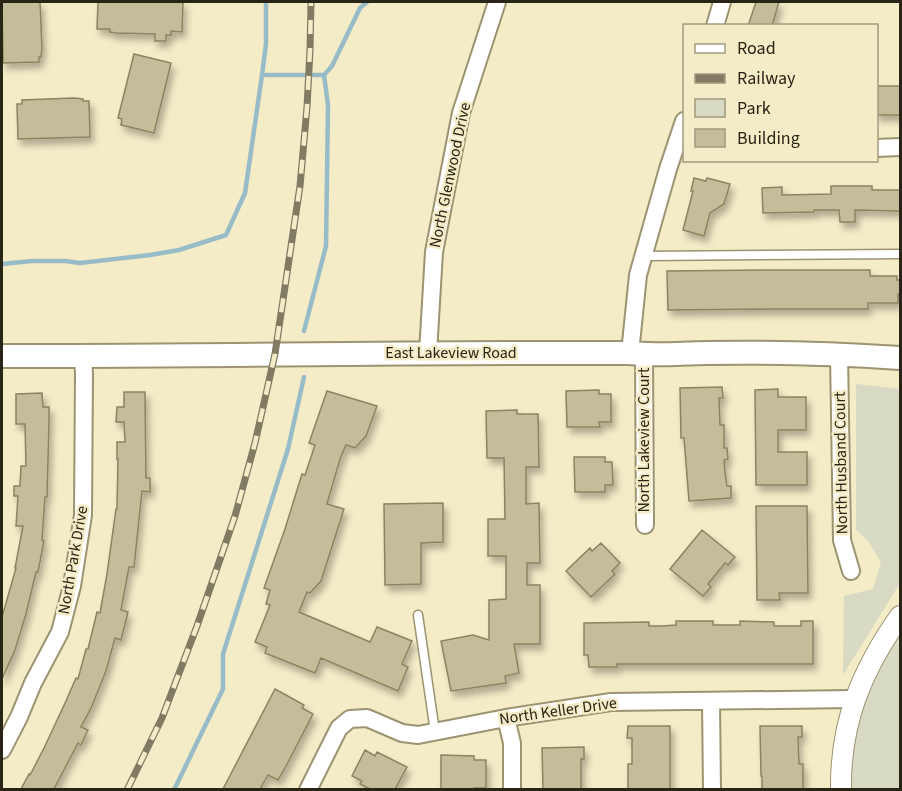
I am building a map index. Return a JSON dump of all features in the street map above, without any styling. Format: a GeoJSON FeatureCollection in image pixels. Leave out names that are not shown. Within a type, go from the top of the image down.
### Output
{"type":"FeatureCollection","features":[{"type":"Feature","properties":{"kind":"main road","name":"East Lakeview Road"},"geometry":{"type":"LineString","coordinates":[[2,356],[708,353],[839,354],[900,358]]}},
{"type":"Feature","properties":{"kind":"street","name":"North Glenwood Drive"},"geometry":{"type":"LineString","coordinates":[[428,353],[434,252],[461,113],[497,2]]}},
{"type":"Feature","properties":{"kind":"street"},"geometry":{"type":"LineString","coordinates":[[716,24],[722,2]]}},
{"type":"Feature","properties":{"kind":"street","name":"North Lakeview Court"},"geometry":{"type":"LineString","coordinates":[[645,525],[637,354],[638,275],[668,169],[683,131]]}},
{"type":"Feature","properties":{"kind":"street"},"geometry":{"type":"LineString","coordinates":[[878,148],[900,147]]}},
{"type":"Feature","properties":{"kind":"street","name":"North Husband Court"},"geometry":{"type":"LineString","coordinates":[[839,354],[842,540],[851,570]]}},
{"type":"Feature","properties":{"kind":"street","name":"North Park Drive"},"geometry":{"type":"LineString","coordinates":[[2,750],[60,632],[72,586],[83,515],[83,356]]}},
{"type":"Feature","properties":{"kind":"street"},"geometry":{"type":"LineString","coordinates":[[841,789],[844,741],[854,699],[882,641],[900,616]]}},
{"type":"Feature","properties":{"kind":"street","name":"North Keller Drive"},"geometry":{"type":"LineString","coordinates":[[308,789],[339,728],[350,719],[367,718],[402,733],[418,735],[506,718],[611,702],[854,699]]}},
{"type":"Feature","properties":{"kind":"street"},"geometry":{"type":"LineString","coordinates":[[711,701],[712,789]]}},
{"type":"Feature","properties":{"kind":"street"},"geometry":{"type":"LineString","coordinates":[[506,718],[512,743],[512,789]]}},
{"type":"Feature","properties":{"kind":"lane"},"geometry":{"type":"LineString","coordinates":[[645,256],[900,254]]}},
{"type":"Feature","properties":{"kind":"lane"},"geometry":{"type":"LineString","coordinates":[[418,615],[435,732]]}},
{"type":"Feature","properties":{"kind":"green space"},"geometry":{"type":"Polygon","coordinates":[[[856,384],[900,389],[900,583],[843,675],[844,596],[873,589],[881,562],[868,541],[856,530],[856,384]]]}},
{"type":"Feature","properties":{"kind":"green space"},"geometry":{"type":"Polygon","coordinates":[[[900,617],[900,789],[841,790],[845,741],[900,617]]]}},
{"type":"Feature","properties":{"kind":"building"},"geometry":{"type":"Polygon","coordinates":[[[2,2],[40,2],[42,48],[39,62],[3,63],[2,2]]]}},
{"type":"Feature","properties":{"kind":"building"},"geometry":{"type":"Polygon","coordinates":[[[98,2],[183,2],[182,32],[171,31],[171,35],[166,35],[166,41],[155,41],[155,34],[116,33],[110,32],[110,29],[97,29],[98,2]]]}},
{"type":"Feature","properties":{"kind":"building"},"geometry":{"type":"Polygon","coordinates":[[[756,2],[779,2],[773,24],[749,24],[756,2]]]}},
{"type":"Feature","properties":{"kind":"building"},"geometry":{"type":"Polygon","coordinates":[[[134,54],[171,63],[154,133],[121,125],[122,119],[118,118],[134,54]]]}},
{"type":"Feature","properties":{"kind":"building"},"geometry":{"type":"Polygon","coordinates":[[[878,86],[900,86],[900,115],[878,115],[878,86]]]}},
{"type":"Feature","properties":{"kind":"building"},"geometry":{"type":"Polygon","coordinates":[[[74,98],[89,101],[90,137],[18,139],[17,104],[22,104],[22,100],[74,98]]]}},
{"type":"Feature","properties":{"kind":"building"},"geometry":{"type":"Polygon","coordinates":[[[694,178],[706,181],[707,178],[730,184],[724,204],[710,213],[704,236],[683,230],[694,178]]]}},
{"type":"Feature","properties":{"kind":"building"},"geometry":{"type":"Polygon","coordinates":[[[831,186],[872,186],[872,190],[900,190],[900,211],[855,210],[855,222],[840,222],[839,210],[763,213],[762,188],[782,187],[782,195],[831,194],[831,186]]]}},
{"type":"Feature","properties":{"kind":"building"},"geometry":{"type":"Polygon","coordinates":[[[870,270],[870,276],[897,276],[897,280],[900,280],[900,294],[898,294],[898,303],[868,303],[868,309],[668,310],[667,271],[870,270]]]}},
{"type":"Feature","properties":{"kind":"building"},"geometry":{"type":"Polygon","coordinates":[[[722,387],[723,398],[719,398],[720,425],[724,425],[724,448],[727,448],[728,459],[724,460],[725,473],[727,486],[731,486],[731,498],[689,501],[684,438],[681,438],[680,388],[722,387]]]}},
{"type":"Feature","properties":{"kind":"building"},"geometry":{"type":"Polygon","coordinates":[[[778,389],[778,397],[806,397],[806,430],[778,430],[778,452],[807,452],[807,485],[756,485],[755,390],[778,389]]]}},
{"type":"Feature","properties":{"kind":"building"},"geometry":{"type":"Polygon","coordinates":[[[599,390],[599,394],[611,394],[611,422],[599,422],[600,427],[567,427],[566,391],[599,390]]]}},
{"type":"Feature","properties":{"kind":"building"},"geometry":{"type":"Polygon","coordinates":[[[327,391],[377,406],[366,436],[355,448],[346,445],[340,459],[327,504],[344,509],[321,581],[310,593],[307,592],[299,612],[370,642],[377,627],[412,641],[402,664],[408,667],[398,691],[321,658],[315,673],[265,653],[267,647],[255,642],[270,605],[266,604],[270,590],[264,588],[302,474],[305,475],[315,445],[309,443],[327,391]]]}},
{"type":"Feature","properties":{"kind":"building"},"geometry":{"type":"Polygon","coordinates":[[[124,392],[145,392],[146,478],[150,478],[150,492],[142,491],[134,567],[129,567],[121,610],[128,612],[121,640],[115,638],[106,671],[81,727],[88,730],[81,745],[78,743],[54,789],[21,789],[44,748],[76,678],[78,679],[97,612],[100,613],[117,509],[117,442],[125,442],[124,422],[116,422],[117,407],[124,407],[124,392]]]}},
{"type":"Feature","properties":{"kind":"building"},"geometry":{"type":"Polygon","coordinates":[[[42,393],[43,407],[49,407],[47,497],[45,497],[42,540],[44,541],[26,614],[15,650],[2,679],[2,617],[16,568],[23,526],[16,526],[18,496],[14,496],[14,486],[20,486],[21,466],[26,466],[25,424],[16,424],[16,394],[42,393]]]}},
{"type":"Feature","properties":{"kind":"building"},"geometry":{"type":"Polygon","coordinates":[[[517,410],[517,414],[538,414],[539,467],[526,467],[526,504],[539,503],[540,563],[527,563],[527,585],[540,585],[540,644],[514,644],[519,673],[505,676],[506,683],[451,691],[441,641],[473,635],[489,640],[489,600],[506,599],[506,556],[488,556],[488,519],[505,519],[504,458],[487,458],[486,411],[517,410]]]}},
{"type":"Feature","properties":{"kind":"building"},"geometry":{"type":"Polygon","coordinates":[[[574,457],[605,457],[605,462],[612,462],[613,485],[605,485],[605,492],[575,492],[574,457]]]}},
{"type":"Feature","properties":{"kind":"building"},"geometry":{"type":"Polygon","coordinates":[[[443,503],[443,542],[421,543],[421,584],[385,585],[384,504],[443,503]]]}},
{"type":"Feature","properties":{"kind":"building"},"geometry":{"type":"Polygon","coordinates":[[[756,506],[807,506],[808,593],[779,593],[780,600],[757,600],[756,506]]]}},
{"type":"Feature","properties":{"kind":"building"},"geometry":{"type":"Polygon","coordinates":[[[702,530],[735,557],[728,565],[725,563],[708,584],[711,587],[703,596],[670,569],[702,530]]]}},
{"type":"Feature","properties":{"kind":"building"},"geometry":{"type":"Polygon","coordinates":[[[601,543],[620,563],[612,571],[615,574],[591,597],[566,571],[590,548],[592,551],[601,543]]]}},
{"type":"Feature","properties":{"kind":"building"},"geometry":{"type":"Polygon","coordinates":[[[676,621],[713,621],[713,625],[740,625],[740,621],[774,622],[774,626],[801,626],[801,621],[813,621],[813,664],[617,664],[617,667],[589,667],[588,655],[584,655],[584,623],[649,622],[649,626],[662,626],[676,625],[676,621]]]}},
{"type":"Feature","properties":{"kind":"building"},"geometry":{"type":"Polygon","coordinates":[[[275,689],[304,705],[302,708],[313,714],[285,768],[278,780],[268,775],[260,789],[223,789],[275,689]]]}},
{"type":"Feature","properties":{"kind":"building"},"geometry":{"type":"Polygon","coordinates":[[[628,726],[670,726],[670,789],[628,789],[628,764],[632,764],[632,738],[627,738],[628,726]]]}},
{"type":"Feature","properties":{"kind":"building"},"geometry":{"type":"Polygon","coordinates":[[[760,726],[802,726],[802,737],[798,737],[799,764],[803,764],[803,789],[762,789],[760,726]]]}},
{"type":"Feature","properties":{"kind":"building"},"geometry":{"type":"Polygon","coordinates":[[[584,747],[584,759],[581,759],[581,789],[543,789],[542,748],[584,747]]]}},
{"type":"Feature","properties":{"kind":"building"},"geometry":{"type":"Polygon","coordinates":[[[365,750],[375,756],[377,752],[407,767],[395,789],[370,789],[360,784],[362,781],[352,776],[365,750]]]}},
{"type":"Feature","properties":{"kind":"building"},"geometry":{"type":"Polygon","coordinates":[[[441,755],[474,756],[474,760],[486,760],[486,788],[441,789],[441,755]]]}},
{"type":"Feature","properties":{"kind":"waterway"},"geometry":{"type":"LineString","coordinates":[[262,75],[266,44],[266,2]]}},
{"type":"Feature","properties":{"kind":"waterway"},"geometry":{"type":"LineString","coordinates":[[304,331],[326,246],[328,105],[324,75],[332,66],[360,8],[367,2]]}},
{"type":"Feature","properties":{"kind":"waterway"},"geometry":{"type":"LineString","coordinates":[[2,264],[32,261],[80,263],[150,255],[179,250],[226,235],[245,193],[262,75],[324,75]]}},
{"type":"Feature","properties":{"kind":"waterway"},"geometry":{"type":"LineString","coordinates":[[174,790],[223,689],[223,654],[288,449],[304,377]]}},
{"type":"Feature","properties":{"kind":"railway"},"geometry":{"type":"LineString","coordinates":[[127,790],[162,718],[197,626],[235,516],[255,443],[275,354],[300,186],[307,107],[311,2]]}}]}
